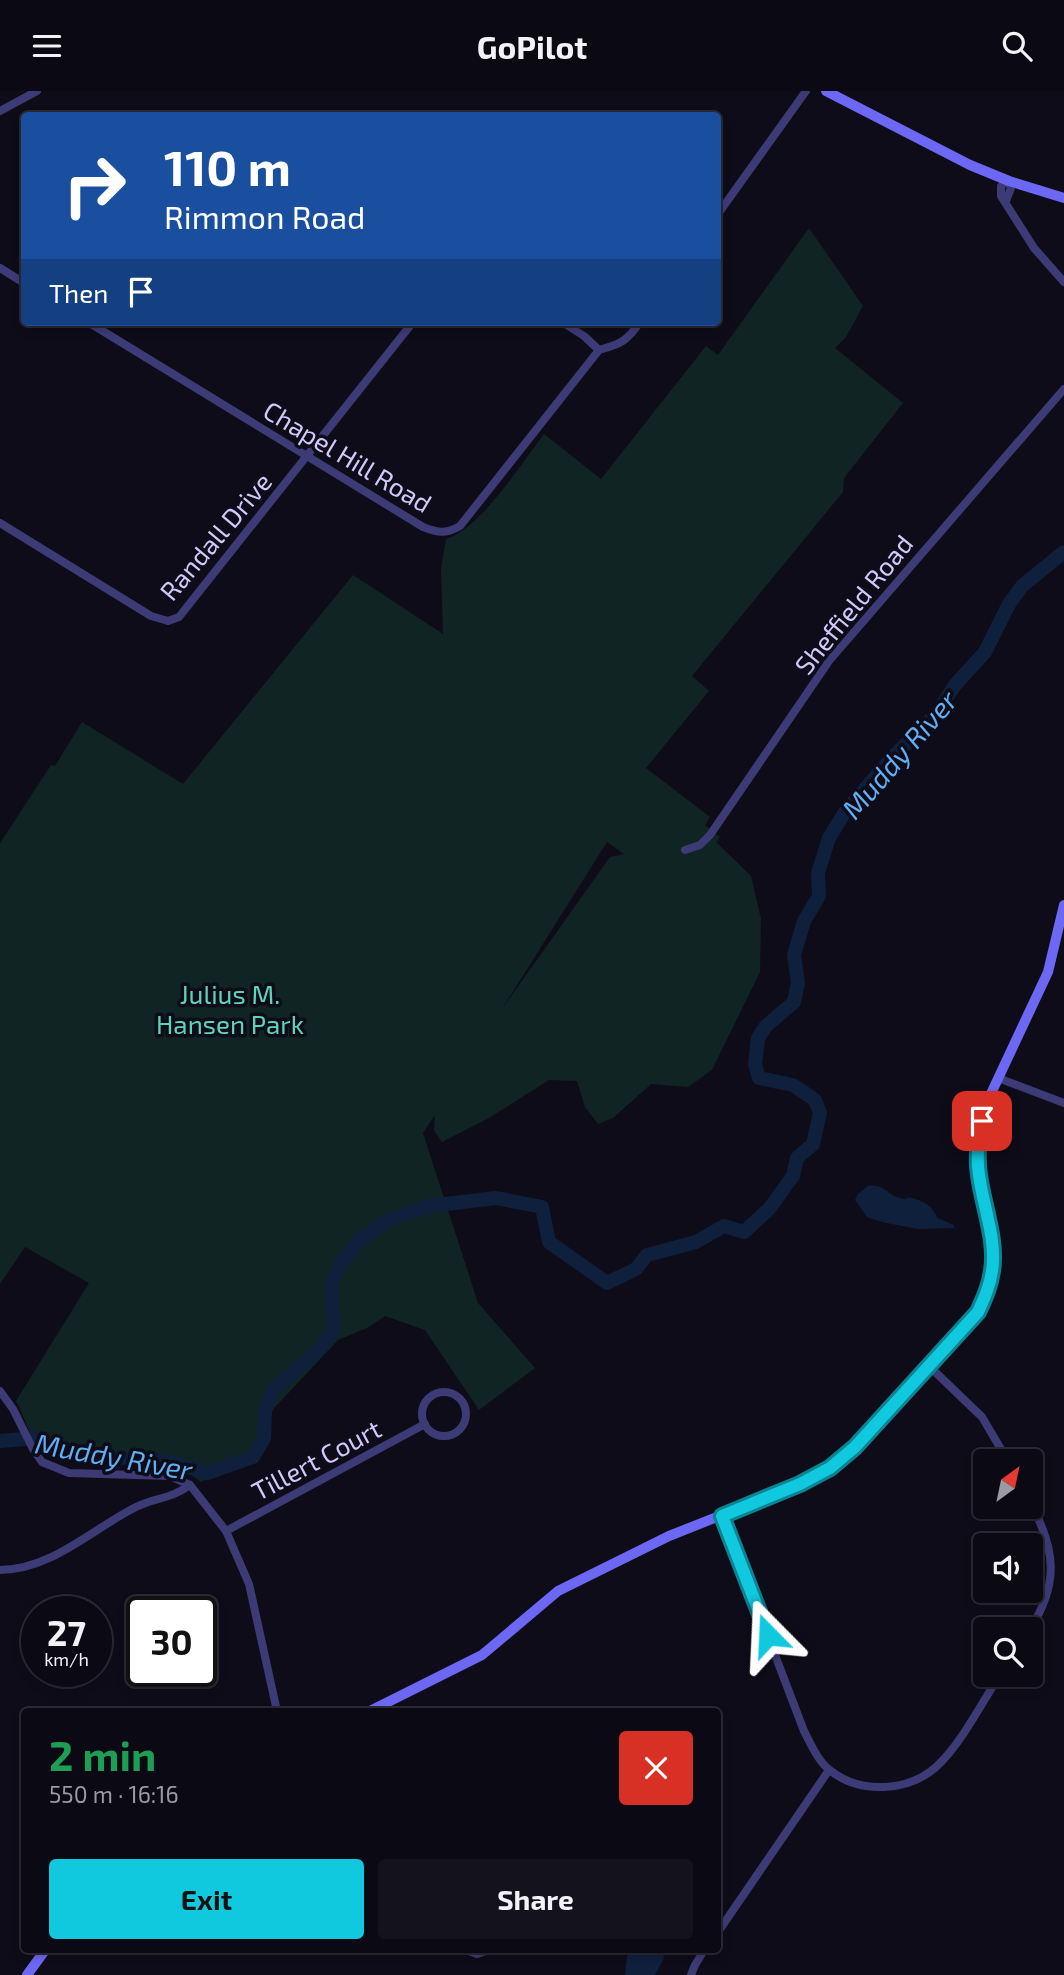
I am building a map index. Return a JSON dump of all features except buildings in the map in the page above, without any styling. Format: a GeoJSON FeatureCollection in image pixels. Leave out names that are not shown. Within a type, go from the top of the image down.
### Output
{"type":"FeatureCollection","features":[{"type":"Feature","properties":{"kind":"street"},"geometry":{"type":"LineString","coordinates":[[0,111],[37,91]]}},
{"type":"Feature","properties":{"kind":"street"},"geometry":{"type":"LineString","coordinates":[[721,210],[806,91]]}},
{"type":"Feature","properties":{"kind":"street"},"geometry":{"type":"LineString","coordinates":[[828,91],[908,135],[1008,180],[1064,198]]}},
{"type":"Feature","properties":{"kind":"street"},"geometry":{"type":"LineString","coordinates":[[1008,180],[1011,188],[1006,201],[1034,248],[1064,282]]}},
{"type":"Feature","properties":{"kind":"street"},"geometry":{"type":"LineString","coordinates":[[0,268],[21,281]]}},
{"type":"Feature","properties":{"kind":"street","name":"Chapel Hill Road"},"geometry":{"type":"LineString","coordinates":[[95,326],[423,527],[437,533],[449,533],[460,526],[599,350],[620,345],[637,326]]}},
{"type":"Feature","properties":{"kind":"street","name":"Randall Drive"},"geometry":{"type":"LineString","coordinates":[[0,523],[151,616],[168,621],[179,617],[410,326]]}},
{"type":"Feature","properties":{"kind":"street"},"geometry":{"type":"LineString","coordinates":[[568,326],[599,350]]}},
{"type":"Feature","properties":{"kind":"street","name":"Sheffield Road"},"geometry":{"type":"LineString","coordinates":[[685,851],[700,845],[710,835],[830,661],[1064,389]]}},
{"type":"Feature","properties":{"kind":"street"},"geometry":{"type":"LineString","coordinates":[[376,1708],[482,1655],[558,1591],[669,1536],[800,1484],[830,1468],[855,1447],[978,1312],[988,1291],[993,1269],[993,1248],[978,1173],[978,1147],[988,1100],[1048,972],[1062,927],[1064,905]]}},
{"type":"Feature","properties":{"kind":"street"},"geometry":{"type":"LineString","coordinates":[[998,1078],[1064,1103]]}},
{"type":"Feature","properties":{"kind":"street"},"geometry":{"type":"LineString","coordinates":[[930,1367],[982,1417],[1001,1449]]}},
{"type":"Feature","properties":{"kind":"street"},"geometry":{"type":"LineString","coordinates":[[0,1391],[42,1462],[69,1473],[170,1476],[190,1485],[226,1531],[249,1584],[276,1708]]}},
{"type":"Feature","properties":{"kind":"street"},"geometry":{"type":"LineString","coordinates":[[442,1392],[456,1395],[465,1406],[466,1421],[457,1433],[450,1436],[435,1434],[425,1424],[423,1410],[429,1398],[435,1394],[442,1392]]}},
{"type":"Feature","properties":{"kind":"street","name":"Tillert Court"},"geometry":{"type":"LineString","coordinates":[[226,1531],[425,1424]]}},
{"type":"Feature","properties":{"kind":"street"},"geometry":{"type":"LineString","coordinates":[[0,1570],[18,1570],[43,1562],[117,1516],[144,1503],[175,1496],[190,1485]]}},
{"type":"Feature","properties":{"kind":"street"},"geometry":{"type":"LineString","coordinates":[[722,1516],[804,1731],[829,1770],[843,1779],[864,1786],[884,1787],[922,1778],[950,1751],[992,1687]]}},
{"type":"Feature","properties":{"kind":"street"},"geometry":{"type":"LineString","coordinates":[[1036,1617],[1047,1597],[1051,1569],[1048,1541],[1038,1519]]}},
{"type":"Feature","properties":{"kind":"street"},"geometry":{"type":"LineString","coordinates":[[721,1928],[829,1770]]}},
{"type":"Feature","properties":{"kind":"street"},"geometry":{"type":"LineString","coordinates":[[27,1975],[43,1953]]}},
{"type":"Feature","properties":{"kind":"street"},"geometry":{"type":"LineString","coordinates":[[691,1975],[702,1953]]}},
{"type":"Feature","properties":{"kind":"green space","name":"Julius M. Hansen Park"},"geometry":{"type":"Polygon","coordinates":[[[809,228],[863,306],[846,337],[835,348],[903,403],[844,478],[843,492],[692,676],[709,691],[646,768],[710,817],[705,825],[720,837],[716,842],[751,876],[761,919],[760,972],[712,1070],[688,1087],[651,1084],[613,1118],[598,1124],[585,1107],[577,1081],[549,1080],[489,1118],[442,1142],[434,1130],[435,1115],[423,1133],[478,1303],[535,1368],[479,1410],[425,1330],[385,1316],[367,1328],[338,1340],[266,1416],[259,1451],[201,1482],[175,1467],[84,1464],[51,1457],[37,1445],[16,1401],[89,1283],[25,1247],[0,1284],[0,843],[51,765],[55,766],[82,722],[183,784],[353,575],[443,634],[441,568],[446,539],[459,533],[486,509],[544,434],[601,479],[706,346],[718,355],[809,228]],[[607,842],[502,1009],[610,857],[624,854],[607,842]]]}},
{"type":"Feature","properties":{"kind":"water"},"geometry":{"type":"Polygon","coordinates":[[[868,1186],[878,1186],[902,1199],[911,1198],[924,1202],[931,1207],[937,1218],[954,1225],[954,1228],[917,1229],[867,1217],[855,1200],[868,1186]]]}},
{"type":"Feature","properties":{"kind":"water"},"geometry":{"type":"Polygon","coordinates":[[[630,1953],[663,1953],[664,1958],[655,1975],[625,1975],[630,1953]]]}},
{"type":"Feature","properties":{"kind":"waterway","name":"Muddy River"},"geometry":{"type":"LineString","coordinates":[[0,1441],[36,1438],[76,1454],[172,1462],[208,1473],[253,1457],[264,1438],[265,1411],[273,1390],[318,1351],[334,1329],[331,1285],[342,1262],[359,1241],[390,1219],[429,1206],[496,1198],[542,1207],[549,1242],[607,1283],[636,1269],[647,1255],[696,1242],[724,1226],[744,1232],[769,1209],[793,1176],[797,1158],[813,1144],[820,1113],[815,1100],[793,1085],[759,1078],[755,1064],[758,1038],[766,1026],[794,1002],[798,983],[794,955],[804,921],[819,896],[818,873],[829,838],[845,812],[890,760],[936,714],[955,685],[985,652],[1009,604],[1022,586],[1064,552]]}},
{"type":"Feature","properties":{"kind":"route"},"geometry":{"type":"LineString","coordinates":[[768,1635],[722,1516],[800,1484],[830,1468],[855,1447],[978,1312],[988,1291],[993,1269],[993,1248],[978,1173],[982,1121]]}}]}
